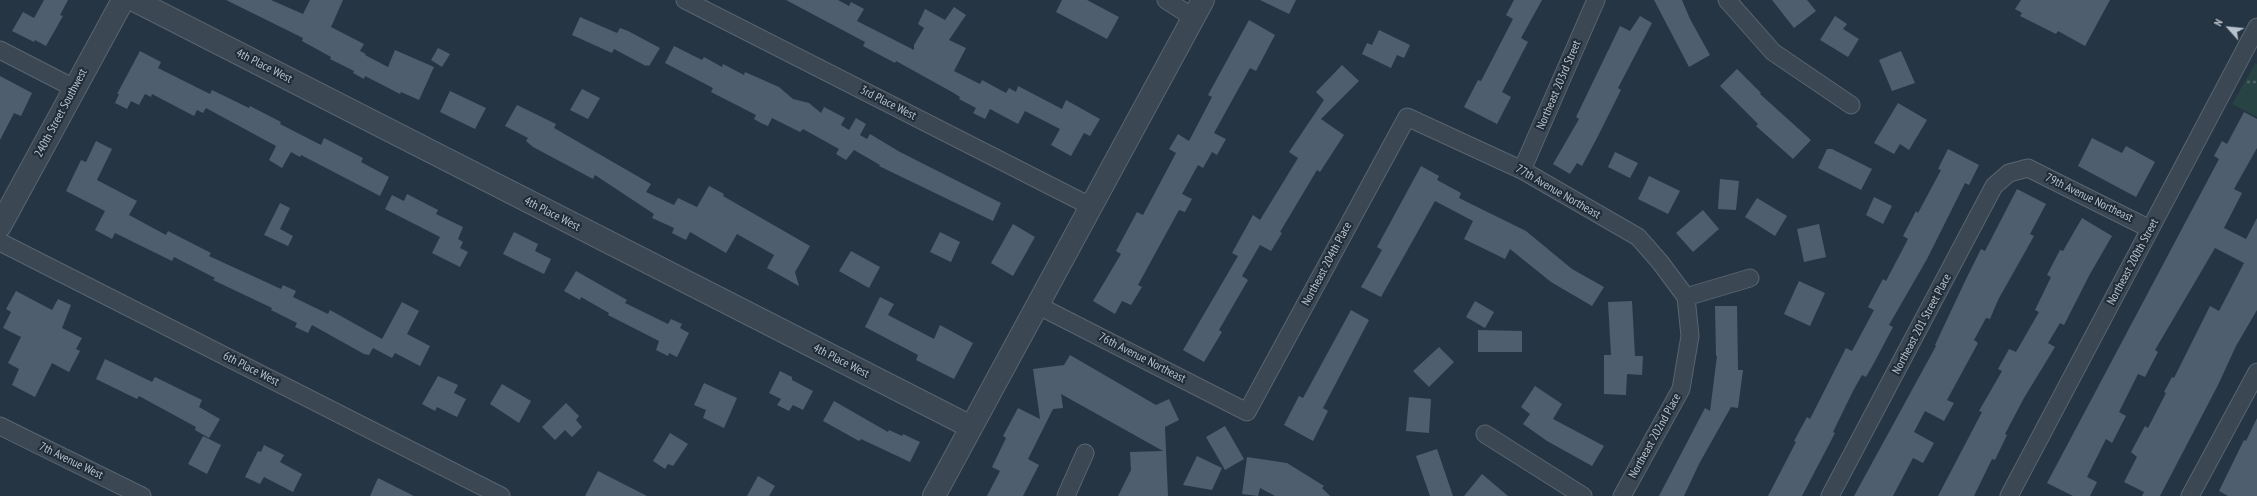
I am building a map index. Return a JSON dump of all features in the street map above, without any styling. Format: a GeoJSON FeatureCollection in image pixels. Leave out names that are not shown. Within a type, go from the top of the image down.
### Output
{"type":"FeatureCollection","features":[{"type":"Feature","properties":{"kind":"street","name":"240th Street Southwest"},"geometry":{"type":"LineString","coordinates":[[0,226],[123,0]]}},
{"type":"Feature","properties":{"kind":"street","name":"4th Place West"},"geometry":{"type":"LineString","coordinates":[[134,0],[971,427]]}},
{"type":"Feature","properties":{"kind":"street","name":"3rd Place West"},"geometry":{"type":"LineString","coordinates":[[685,0],[1090,206]]}},
{"type":"Feature","properties":{"kind":"street"},"geometry":{"type":"LineString","coordinates":[[934,496],[1198,9],[1166,0]]}},
{"type":"Feature","properties":{"kind":"street","name":"Northeast 203rd Street"},"geometry":{"type":"LineString","coordinates":[[1522,170],[1596,0]]}},
{"type":"Feature","properties":{"kind":"street"},"geometry":{"type":"LineString","coordinates":[[1727,0],[1773,52],[1851,105]]}},
{"type":"Feature","properties":{"kind":"street","name":"Northeast 200th Street"},"geometry":{"type":"LineString","coordinates":[[2014,494],[2150,228],[2257,27]]}},
{"type":"Feature","properties":{"kind":"street"},"geometry":{"type":"LineString","coordinates":[[0,50],[74,88]]}},
{"type":"Feature","properties":{"kind":"street","name":"77th Avenue Northeast"},"geometry":{"type":"LineString","coordinates":[[1407,116],[1522,170],[1638,237],[1660,262],[1686,298]]}},
{"type":"Feature","properties":{"kind":"street","name":"Northeast 204th Place"},"geometry":{"type":"LineString","coordinates":[[1247,412],[1407,116]]}},
{"type":"Feature","properties":{"kind":"street","name":"79th Avenue Northeast"},"geometry":{"type":"LineString","coordinates":[[2028,168],[2150,228]]}},
{"type":"Feature","properties":{"kind":"street","name":"Northeast 201 Street Place"},"geometry":{"type":"LineString","coordinates":[[1830,496],[1994,186],[2009,173],[2028,168]]}},
{"type":"Feature","properties":{"kind":"street","name":"6th Place West"},"geometry":{"type":"LineString","coordinates":[[0,242],[501,496]]}},
{"type":"Feature","properties":{"kind":"street"},"geometry":{"type":"LineString","coordinates":[[1686,298],[1750,278]]}},
{"type":"Feature","properties":{"kind":"street","name":"Northeast 202nd Place"},"geometry":{"type":"LineString","coordinates":[[1622,496],[1681,389],[1690,336],[1686,298]]}},
{"type":"Feature","properties":{"kind":"street","name":"76th Avenue Northeast"},"geometry":{"type":"LineString","coordinates":[[1038,305],[1247,412]]}},
{"type":"Feature","properties":{"kind":"street"},"geometry":{"type":"LineString","coordinates":[[2190,496],[2257,372]]}},
{"type":"Feature","properties":{"kind":"street","name":"7th Avenue West"},"geometry":{"type":"LineString","coordinates":[[0,426],[142,496]]}},
{"type":"Feature","properties":{"kind":"street"},"geometry":{"type":"LineString","coordinates":[[1485,434],[1583,496]]}},
{"type":"Feature","properties":{"kind":"street"},"geometry":{"type":"LineString","coordinates":[[1066,496],[1085,454]]}},
{"type":"Feature","properties":{"kind":"green space"},"geometry":{"type":"Polygon","coordinates":[[[2255,64],[2257,64],[2257,117],[2232,104],[2255,64]]]}},
{"type":"Feature","properties":{"kind":"building"},"geometry":{"type":"Polygon","coordinates":[[[44,0],[68,0],[60,15],[63,16],[46,46],[12,31],[23,12],[34,18],[44,0]]]}},
{"type":"Feature","properties":{"kind":"building"},"geometry":{"type":"Polygon","coordinates":[[[226,0],[271,0],[303,14],[310,0],[343,0],[331,27],[364,44],[360,51],[366,54],[365,55],[388,67],[395,50],[434,67],[419,100],[401,92],[400,94],[365,76],[364,79],[353,73],[354,71],[330,59],[331,57],[302,41],[303,38],[226,0]]]}},
{"type":"Feature","properties":{"kind":"building"},"geometry":{"type":"Polygon","coordinates":[[[786,0],[838,0],[849,6],[851,2],[864,9],[857,21],[914,50],[914,45],[924,28],[918,24],[925,9],[945,20],[954,7],[966,15],[949,40],[966,48],[954,71],[980,84],[982,80],[1006,93],[1009,88],[1016,92],[1018,86],[1062,109],[1066,100],[1100,119],[1090,136],[1084,133],[1071,156],[1051,145],[1060,129],[1025,111],[1018,124],[990,109],[985,119],[973,113],[976,108],[959,99],[960,97],[952,92],[896,61],[895,63],[863,46],[865,42],[786,0]]]}},
{"type":"Feature","properties":{"kind":"building"},"geometry":{"type":"Polygon","coordinates":[[[1062,0],[1087,0],[1119,17],[1107,39],[1056,12],[1062,0]]]}},
{"type":"Feature","properties":{"kind":"building"},"geometry":{"type":"Polygon","coordinates":[[[1260,0],[1296,0],[1289,14],[1260,0]]]}},
{"type":"Feature","properties":{"kind":"building"},"geometry":{"type":"Polygon","coordinates":[[[1514,0],[1542,0],[1521,38],[1528,42],[1502,92],[1511,97],[1497,124],[1464,107],[1478,80],[1481,81],[1513,19],[1506,15],[1514,0]]]}},
{"type":"Feature","properties":{"kind":"building"},"geometry":{"type":"Polygon","coordinates":[[[1654,0],[1682,0],[1690,19],[1710,55],[1689,67],[1654,0]]]}},
{"type":"Feature","properties":{"kind":"building"},"geometry":{"type":"Polygon","coordinates":[[[1772,0],[1807,0],[1816,11],[1794,28],[1772,0]]]}},
{"type":"Feature","properties":{"kind":"building"},"geometry":{"type":"Polygon","coordinates":[[[2021,0],[2110,0],[2085,46],[2058,31],[2056,34],[2020,16],[2022,13],[2015,9],[2021,0]]]}},
{"type":"Feature","properties":{"kind":"building"},"geometry":{"type":"Polygon","coordinates":[[[1640,16],[1652,23],[1618,88],[1621,90],[1582,166],[1577,163],[1570,174],[1553,164],[1579,119],[1576,117],[1620,26],[1630,31],[1640,16]]]}},
{"type":"Feature","properties":{"kind":"building"},"geometry":{"type":"Polygon","coordinates":[[[1835,16],[1847,24],[1843,29],[1859,39],[1848,57],[1820,40],[1835,16]]]}},
{"type":"Feature","properties":{"kind":"building"},"geometry":{"type":"Polygon","coordinates":[[[580,17],[617,33],[620,28],[628,31],[660,48],[649,66],[646,66],[614,49],[612,53],[572,35],[580,17]]]}},
{"type":"Feature","properties":{"kind":"building"},"geometry":{"type":"Polygon","coordinates":[[[1249,20],[1275,35],[1256,71],[1250,68],[1214,133],[1226,139],[1217,155],[1212,152],[1203,168],[1198,165],[1182,194],[1192,199],[1185,212],[1179,210],[1138,285],[1142,287],[1131,305],[1122,301],[1115,314],[1093,301],[1121,254],[1116,251],[1137,212],[1143,215],[1176,153],[1169,149],[1178,134],[1189,141],[1212,97],[1208,95],[1249,20]]]}},
{"type":"Feature","properties":{"kind":"building"},"geometry":{"type":"Polygon","coordinates":[[[1379,30],[1410,45],[1404,58],[1397,55],[1391,68],[1362,54],[1367,43],[1372,45],[1379,30]]]}},
{"type":"Feature","properties":{"kind":"building"},"geometry":{"type":"Polygon","coordinates":[[[674,46],[702,60],[704,57],[722,67],[723,64],[744,75],[745,72],[779,87],[793,99],[809,103],[821,113],[824,107],[845,118],[841,125],[849,130],[856,118],[866,124],[860,135],[867,139],[870,134],[900,152],[1001,203],[993,221],[879,166],[880,165],[854,150],[846,160],[836,154],[839,149],[803,129],[800,132],[772,118],[768,126],[761,123],[754,119],[756,115],[711,92],[713,88],[665,63],[674,46]]]}},
{"type":"Feature","properties":{"kind":"building"},"geometry":{"type":"Polygon","coordinates":[[[438,48],[450,54],[442,67],[431,60],[438,48]]]}},
{"type":"Feature","properties":{"kind":"building"},"geometry":{"type":"Polygon","coordinates":[[[140,51],[161,62],[158,68],[210,94],[212,90],[249,108],[250,106],[281,122],[280,124],[321,145],[324,138],[363,158],[361,162],[389,177],[380,196],[301,155],[300,157],[291,152],[282,168],[269,160],[276,146],[206,108],[203,113],[197,110],[194,116],[152,94],[151,97],[145,94],[139,105],[131,101],[127,109],[115,103],[119,94],[117,94],[140,51]]]}},
{"type":"Feature","properties":{"kind":"building"},"geometry":{"type":"Polygon","coordinates":[[[1901,51],[1915,83],[1892,91],[1879,60],[1901,51]]]}},
{"type":"Feature","properties":{"kind":"building"},"geometry":{"type":"Polygon","coordinates":[[[1342,65],[1359,81],[1321,119],[1344,135],[1320,172],[1317,170],[1280,232],[1282,233],[1271,251],[1260,245],[1242,276],[1248,280],[1219,330],[1222,332],[1204,362],[1183,350],[1238,256],[1232,253],[1253,215],[1260,220],[1298,158],[1289,152],[1324,100],[1316,92],[1342,65]]]}},
{"type":"Feature","properties":{"kind":"building"},"geometry":{"type":"Polygon","coordinates":[[[1737,69],[1761,93],[1760,94],[1811,140],[1793,159],[1756,126],[1758,124],[1720,86],[1737,69]]]}},
{"type":"Feature","properties":{"kind":"building"},"geometry":{"type":"Polygon","coordinates":[[[0,76],[32,93],[21,116],[14,113],[0,140],[0,76]]]}},
{"type":"Feature","properties":{"kind":"building"},"geometry":{"type":"Polygon","coordinates":[[[582,89],[600,98],[588,119],[570,110],[582,89]]]}},
{"type":"Feature","properties":{"kind":"building"},"geometry":{"type":"Polygon","coordinates":[[[450,91],[486,108],[475,129],[440,112],[450,91]]]}},
{"type":"Feature","properties":{"kind":"building"},"geometry":{"type":"Polygon","coordinates":[[[1898,103],[1927,120],[1909,150],[1900,144],[1894,154],[1874,143],[1898,103]]]}},
{"type":"Feature","properties":{"kind":"building"},"geometry":{"type":"Polygon","coordinates":[[[517,105],[556,124],[554,128],[651,184],[646,192],[674,205],[678,198],[697,207],[709,186],[724,194],[723,196],[810,246],[795,272],[799,286],[767,268],[774,255],[737,234],[726,253],[690,232],[686,240],[672,233],[674,228],[652,218],[654,214],[595,175],[593,179],[533,147],[526,141],[528,138],[505,126],[517,105]]]}},
{"type":"Feature","properties":{"kind":"building"},"geometry":{"type":"Polygon","coordinates":[[[2244,112],[2257,119],[2257,148],[2234,189],[2242,193],[2224,228],[2246,239],[2257,218],[2257,310],[2236,346],[2218,385],[2160,496],[2142,496],[2144,492],[2124,482],[2137,457],[2131,452],[2145,426],[2148,428],[2166,393],[2164,392],[2172,377],[2174,378],[2210,306],[2219,311],[2244,263],[2215,248],[2155,350],[2158,352],[2145,377],[2138,374],[2119,412],[2126,416],[2112,443],[2106,439],[2087,477],[2097,482],[2090,496],[2073,496],[2047,483],[2219,159],[2214,156],[2222,141],[2227,144],[2244,112]]]}},
{"type":"Feature","properties":{"kind":"building"},"geometry":{"type":"Polygon","coordinates":[[[2092,138],[2122,153],[2126,146],[2155,162],[2136,197],[2078,166],[2092,138]]]}},
{"type":"Feature","properties":{"kind":"building"},"geometry":{"type":"Polygon","coordinates":[[[96,141],[112,149],[97,180],[137,201],[129,215],[166,235],[168,231],[211,253],[209,256],[281,289],[283,285],[296,291],[293,297],[328,314],[330,310],[382,339],[402,302],[419,311],[407,334],[430,346],[420,366],[395,353],[392,358],[373,348],[369,355],[364,354],[312,325],[308,333],[295,327],[297,323],[271,310],[272,308],[213,280],[215,278],[174,257],[172,261],[115,233],[112,239],[95,230],[105,211],[66,191],[81,160],[86,162],[96,141]]]}},
{"type":"Feature","properties":{"kind":"building"},"geometry":{"type":"Polygon","coordinates":[[[1827,149],[1832,149],[1872,169],[1861,190],[1818,168],[1827,149]]]}},
{"type":"Feature","properties":{"kind":"building"},"geometry":{"type":"Polygon","coordinates":[[[1948,149],[1979,165],[1969,185],[1965,183],[1927,259],[1889,325],[1893,327],[1874,363],[1866,377],[1862,375],[1853,391],[1833,432],[1835,433],[1802,496],[1768,496],[1796,442],[1794,441],[1807,417],[1810,419],[1846,348],[1852,351],[1874,310],[1868,307],[1883,279],[1886,281],[1908,239],[1903,236],[1916,211],[1918,213],[1941,170],[1938,169],[1948,149]]]}},
{"type":"Feature","properties":{"kind":"building"},"geometry":{"type":"Polygon","coordinates":[[[1615,152],[1638,163],[1630,178],[1608,167],[1615,152]]]}},
{"type":"Feature","properties":{"kind":"building"},"geometry":{"type":"Polygon","coordinates":[[[1421,166],[1439,176],[1437,180],[1461,193],[1459,198],[1526,231],[1572,269],[1604,287],[1592,306],[1551,282],[1510,249],[1505,259],[1464,239],[1473,221],[1435,201],[1381,297],[1361,287],[1382,250],[1377,247],[1421,166]]]}},
{"type":"Feature","properties":{"kind":"building"},"geometry":{"type":"Polygon","coordinates":[[[1649,176],[1680,191],[1668,214],[1638,199],[1649,176]]]}},
{"type":"Feature","properties":{"kind":"building"},"geometry":{"type":"Polygon","coordinates":[[[1720,179],[1739,181],[1736,210],[1718,209],[1720,179]]]}},
{"type":"Feature","properties":{"kind":"building"},"geometry":{"type":"Polygon","coordinates":[[[2017,189],[2046,204],[2030,234],[2034,236],[1998,300],[1990,319],[1986,318],[1974,340],[1978,343],[1947,400],[1954,403],[1944,421],[1925,411],[1914,432],[1934,443],[1923,463],[1913,458],[1893,496],[1854,496],[1936,346],[1935,345],[1981,249],[1985,251],[2017,189]]]}},
{"type":"Feature","properties":{"kind":"building"},"geometry":{"type":"Polygon","coordinates":[[[407,194],[438,210],[436,214],[463,227],[458,239],[463,242],[460,248],[468,252],[460,267],[432,253],[440,237],[385,209],[392,195],[404,201],[407,194]]]}},
{"type":"Feature","properties":{"kind":"building"},"geometry":{"type":"Polygon","coordinates":[[[1874,197],[1892,206],[1883,224],[1866,215],[1874,197]]]}},
{"type":"Feature","properties":{"kind":"building"},"geometry":{"type":"Polygon","coordinates":[[[1757,198],[1787,216],[1775,236],[1745,217],[1757,198]]]}},
{"type":"Feature","properties":{"kind":"building"},"geometry":{"type":"Polygon","coordinates":[[[280,203],[290,208],[280,229],[293,236],[288,246],[264,235],[280,203]]]}},
{"type":"Feature","properties":{"kind":"building"},"geometry":{"type":"Polygon","coordinates":[[[1703,210],[1719,229],[1693,252],[1676,233],[1703,210]]]}},
{"type":"Feature","properties":{"kind":"building"},"geometry":{"type":"Polygon","coordinates":[[[2082,218],[2112,236],[2090,274],[2064,325],[2060,323],[2048,343],[2055,347],[2024,398],[2005,434],[2007,435],[1995,460],[1992,459],[1974,496],[1938,496],[1982,412],[1979,411],[2002,371],[1998,369],[2009,349],[2016,352],[2039,312],[2035,310],[2051,277],[2047,275],[2060,250],[2063,251],[2082,218]]]}},
{"type":"Feature","properties":{"kind":"building"},"geometry":{"type":"Polygon","coordinates":[[[1013,224],[1035,237],[1013,276],[991,263],[1013,224]]]}},
{"type":"Feature","properties":{"kind":"building"},"geometry":{"type":"Polygon","coordinates":[[[1819,224],[1826,257],[1804,262],[1797,229],[1819,224]]]}},
{"type":"Feature","properties":{"kind":"building"},"geometry":{"type":"Polygon","coordinates":[[[514,232],[538,244],[535,251],[551,259],[544,274],[503,254],[514,232]]]}},
{"type":"Feature","properties":{"kind":"building"},"geometry":{"type":"Polygon","coordinates":[[[940,232],[960,242],[951,262],[930,252],[940,232]]]}},
{"type":"Feature","properties":{"kind":"building"},"geometry":{"type":"Polygon","coordinates":[[[851,251],[880,267],[869,288],[839,271],[851,251]]]}},
{"type":"Feature","properties":{"kind":"building"},"geometry":{"type":"Polygon","coordinates":[[[576,271],[627,300],[625,303],[668,324],[671,319],[682,324],[680,328],[689,333],[677,357],[669,353],[668,356],[656,350],[659,341],[608,315],[609,313],[581,297],[580,300],[564,291],[576,271]]]}},
{"type":"Feature","properties":{"kind":"building"},"geometry":{"type":"Polygon","coordinates":[[[1799,281],[1825,293],[1810,326],[1784,314],[1799,281]]]}},
{"type":"Feature","properties":{"kind":"building"},"geometry":{"type":"Polygon","coordinates":[[[16,291],[52,310],[58,299],[71,305],[62,328],[82,338],[76,349],[80,351],[69,372],[52,363],[35,397],[12,385],[19,369],[8,363],[21,337],[3,328],[11,312],[6,309],[16,291]]]}},
{"type":"Feature","properties":{"kind":"building"},"geometry":{"type":"Polygon","coordinates":[[[880,297],[894,304],[888,315],[934,339],[940,325],[973,343],[954,379],[916,360],[918,355],[865,327],[880,297]]]}},
{"type":"Feature","properties":{"kind":"building"},"geometry":{"type":"Polygon","coordinates":[[[1475,301],[1494,312],[1485,328],[1466,317],[1475,301]]]}},
{"type":"Feature","properties":{"kind":"building"},"geometry":{"type":"Polygon","coordinates":[[[1632,301],[1635,356],[1643,356],[1642,375],[1627,374],[1626,395],[1604,394],[1604,355],[1611,355],[1608,302],[1632,301]]]}},
{"type":"Feature","properties":{"kind":"building"},"geometry":{"type":"Polygon","coordinates":[[[1715,306],[1737,306],[1738,370],[1743,370],[1738,408],[1731,407],[1699,464],[1684,496],[1659,496],[1705,408],[1710,411],[1717,356],[1715,306]]]}},
{"type":"Feature","properties":{"kind":"building"},"geometry":{"type":"Polygon","coordinates":[[[1351,310],[1369,320],[1323,408],[1328,411],[1313,441],[1284,425],[1299,396],[1303,398],[1351,310]]]}},
{"type":"Feature","properties":{"kind":"building"},"geometry":{"type":"Polygon","coordinates":[[[1478,330],[1522,331],[1522,352],[1478,352],[1478,330]]]}},
{"type":"Feature","properties":{"kind":"building"},"geometry":{"type":"Polygon","coordinates":[[[1439,347],[1454,362],[1429,387],[1413,371],[1439,347]]]}},
{"type":"Feature","properties":{"kind":"building"},"geometry":{"type":"Polygon","coordinates":[[[1070,355],[1156,405],[1169,399],[1179,420],[1165,427],[1168,496],[1118,496],[1131,470],[1130,452],[1163,451],[1061,394],[1063,408],[1053,409],[1028,459],[1039,465],[1023,496],[987,496],[1000,471],[992,467],[1006,438],[1003,436],[1018,408],[1040,419],[1033,369],[1064,365],[1070,355]]]}},
{"type":"Feature","properties":{"kind":"building"},"geometry":{"type":"Polygon","coordinates":[[[105,359],[152,382],[155,377],[202,400],[199,407],[220,419],[209,438],[195,430],[196,427],[139,396],[137,399],[96,379],[105,359]]]}},
{"type":"Feature","properties":{"kind":"building"},"geometry":{"type":"Polygon","coordinates":[[[780,371],[792,377],[792,380],[813,391],[803,410],[793,405],[789,411],[777,405],[781,399],[769,393],[780,371]]]}},
{"type":"Feature","properties":{"kind":"building"},"geometry":{"type":"Polygon","coordinates":[[[438,376],[458,385],[454,393],[466,399],[457,417],[437,407],[435,411],[422,404],[438,376]]]}},
{"type":"Feature","properties":{"kind":"building"},"geometry":{"type":"Polygon","coordinates":[[[704,383],[737,398],[724,428],[703,418],[706,410],[694,405],[704,383]]]}},
{"type":"Feature","properties":{"kind":"building"},"geometry":{"type":"Polygon","coordinates":[[[502,384],[531,401],[519,423],[490,404],[502,384]]]}},
{"type":"Feature","properties":{"kind":"building"},"geometry":{"type":"Polygon","coordinates":[[[1535,386],[1562,404],[1553,419],[1604,446],[1592,466],[1547,441],[1523,424],[1530,414],[1521,407],[1535,386]]]}},
{"type":"Feature","properties":{"kind":"building"},"geometry":{"type":"Polygon","coordinates":[[[1409,397],[1431,399],[1429,433],[1406,431],[1409,397]]]}},
{"type":"Feature","properties":{"kind":"building"},"geometry":{"type":"Polygon","coordinates":[[[834,401],[888,432],[889,430],[902,436],[903,434],[920,442],[910,462],[861,439],[859,441],[823,421],[834,401]]]}},
{"type":"Feature","properties":{"kind":"building"},"geometry":{"type":"Polygon","coordinates":[[[566,403],[579,416],[576,420],[582,427],[572,437],[565,430],[555,440],[542,427],[566,403]]]}},
{"type":"Feature","properties":{"kind":"building"},"geometry":{"type":"Polygon","coordinates":[[[2257,418],[2257,496],[2228,496],[2219,491],[2244,440],[2246,441],[2257,418]]]}},
{"type":"Feature","properties":{"kind":"building"},"geometry":{"type":"Polygon","coordinates":[[[1225,426],[1244,459],[1225,470],[1206,437],[1225,426]]]}},
{"type":"Feature","properties":{"kind":"building"},"geometry":{"type":"Polygon","coordinates":[[[670,433],[688,444],[673,466],[668,464],[665,469],[653,461],[670,433]]]}},
{"type":"Feature","properties":{"kind":"building"},"geometry":{"type":"Polygon","coordinates":[[[203,436],[221,445],[207,474],[188,464],[203,436]]]}},
{"type":"Feature","properties":{"kind":"building"},"geometry":{"type":"Polygon","coordinates":[[[264,445],[284,455],[280,462],[302,474],[293,492],[264,477],[260,484],[245,477],[258,451],[261,452],[264,445]]]}},
{"type":"Feature","properties":{"kind":"building"},"geometry":{"type":"Polygon","coordinates":[[[1437,449],[1453,496],[1430,496],[1416,456],[1437,449]]]}},
{"type":"Feature","properties":{"kind":"building"},"geometry":{"type":"Polygon","coordinates":[[[1197,456],[1222,468],[1212,490],[1183,485],[1197,456]]]}},
{"type":"Feature","properties":{"kind":"building"},"geometry":{"type":"Polygon","coordinates":[[[1247,457],[1287,463],[1324,486],[1322,488],[1330,496],[1275,496],[1260,488],[1258,496],[1242,494],[1247,457]]]}},
{"type":"Feature","properties":{"kind":"building"},"geometry":{"type":"Polygon","coordinates":[[[598,471],[647,496],[585,496],[598,471]]]}},
{"type":"Feature","properties":{"kind":"building"},"geometry":{"type":"Polygon","coordinates":[[[1482,474],[1508,496],[1464,496],[1482,474]]]}},
{"type":"Feature","properties":{"kind":"building"},"geometry":{"type":"Polygon","coordinates":[[[758,476],[775,486],[769,496],[747,496],[758,476]]]}},
{"type":"Feature","properties":{"kind":"building"},"geometry":{"type":"Polygon","coordinates":[[[378,478],[414,496],[370,496],[378,478]]]}}]}
